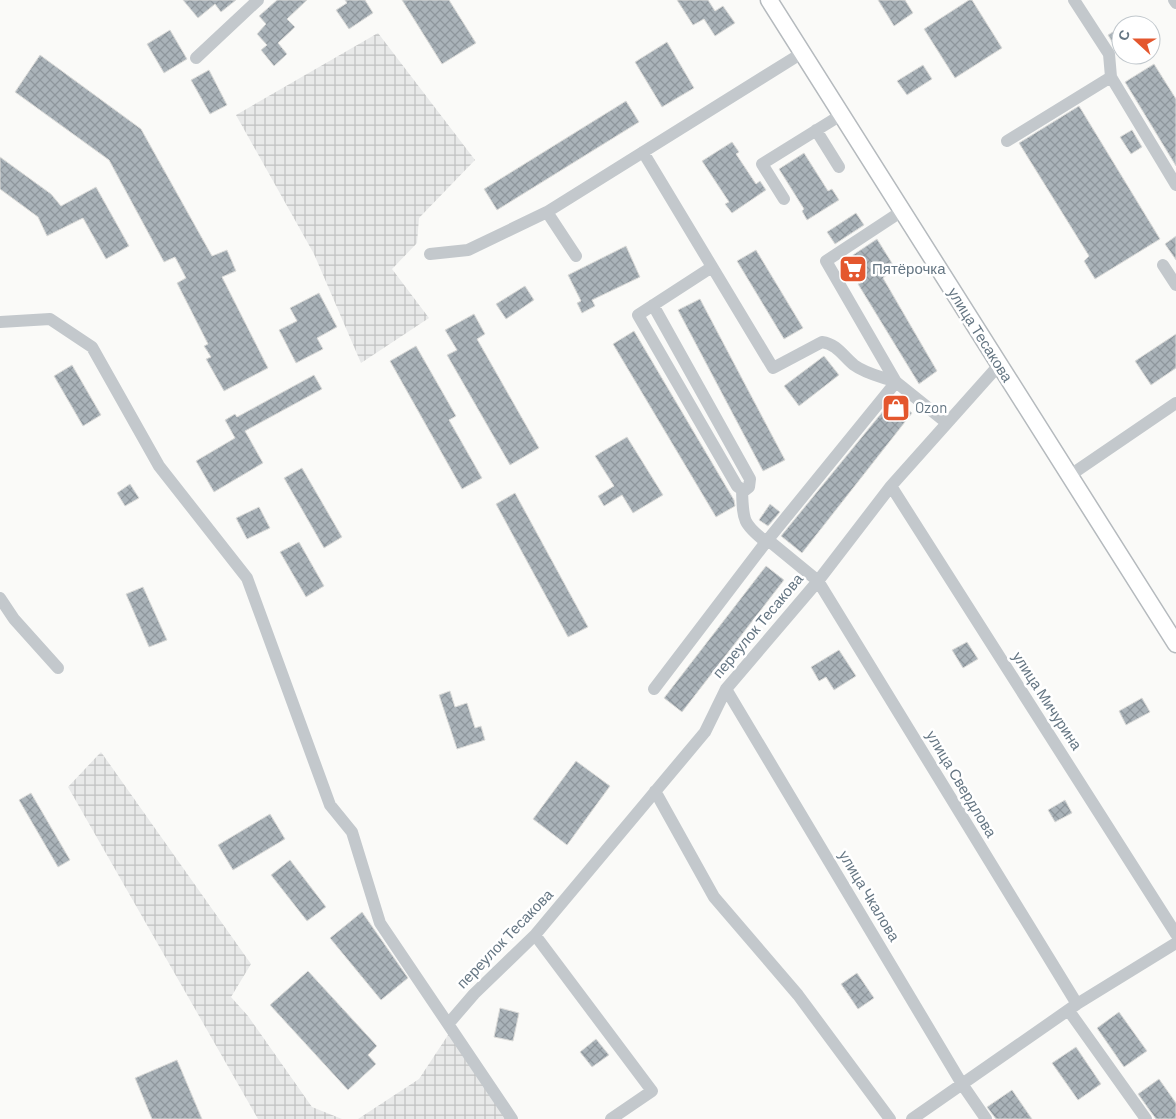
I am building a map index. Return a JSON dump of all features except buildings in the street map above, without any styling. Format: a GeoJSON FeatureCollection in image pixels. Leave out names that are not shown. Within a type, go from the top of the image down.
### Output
{"type":"FeatureCollection","features":[{"type":"Feature","properties":{"kind":"main road","name":"улица Тесакова"},"geometry":{"type":"LineString","coordinates":[[769,0],[1176,644]]}},
{"type":"Feature","properties":{"kind":"street"},"geometry":{"type":"LineString","coordinates":[[196,58],[258,0]]}},
{"type":"Feature","properties":{"kind":"street"},"geometry":{"type":"LineString","coordinates":[[1074,0],[1109,54],[1112,77],[1176,184]]}},
{"type":"Feature","properties":{"kind":"street"},"geometry":{"type":"LineString","coordinates":[[430,254],[468,250],[547,212],[802,52]]}},
{"type":"Feature","properties":{"kind":"street"},"geometry":{"type":"LineString","coordinates":[[1007,141],[1112,77]]}},
{"type":"Feature","properties":{"kind":"street"},"geometry":{"type":"LineString","coordinates":[[784,199],[762,164],[841,114]]}},
{"type":"Feature","properties":{"kind":"street"},"geometry":{"type":"LineString","coordinates":[[816,130],[838,167]]}},
{"type":"Feature","properties":{"kind":"street"},"geometry":{"type":"LineString","coordinates":[[643,152],[774,368],[822,342],[829,343],[855,366],[896,382],[947,423]]}},
{"type":"Feature","properties":{"kind":"street"},"geometry":{"type":"LineString","coordinates":[[896,382],[826,261],[902,211]]}},
{"type":"Feature","properties":{"kind":"street"},"geometry":{"type":"LineString","coordinates":[[547,212],[576,256]]}},
{"type":"Feature","properties":{"kind":"street"},"geometry":{"type":"LineString","coordinates":[[1163,265],[1176,286]]}},
{"type":"Feature","properties":{"kind":"street"},"geometry":{"type":"LineString","coordinates":[[712,267],[638,315],[737,486],[742,489]]}},
{"type":"Feature","properties":{"kind":"street","name":"улица Свердлова"},"geometry":{"type":"LineString","coordinates":[[653,305],[750,479],[749,487],[744,491],[742,489],[743,520],[752,531],[818,580],[1073,1008],[1146,1119]]}},
{"type":"Feature","properties":{"kind":"street"},"geometry":{"type":"LineString","coordinates":[[0,322],[50,319],[92,347],[158,466],[248,578],[330,806],[352,832],[380,923],[512,1119]]}},
{"type":"Feature","properties":{"kind":"street","name":"переулок Тесакова"},"geometry":{"type":"LineString","coordinates":[[448,1023],[474,994],[535,935],[705,732],[726,689],[818,580],[891,486],[999,366]]}},
{"type":"Feature","properties":{"kind":"street"},"geometry":{"type":"LineString","coordinates":[[654,689],[767,541],[896,382]]}},
{"type":"Feature","properties":{"kind":"street"},"geometry":{"type":"LineString","coordinates":[[1069,476],[1176,402]]}},
{"type":"Feature","properties":{"kind":"street","name":"улица Мичурина"},"geometry":{"type":"LineString","coordinates":[[891,486],[1176,934]]}},
{"type":"Feature","properties":{"kind":"street"},"geometry":{"type":"LineString","coordinates":[[0,598],[14,619],[58,668]]}},
{"type":"Feature","properties":{"kind":"street","name":"улица Чкалова"},"geometry":{"type":"LineString","coordinates":[[726,689],[962,1084],[986,1119]]}},
{"type":"Feature","properties":{"kind":"street"},"geometry":{"type":"LineString","coordinates":[[655,791],[714,897],[798,995],[890,1119]]}},
{"type":"Feature","properties":{"kind":"street"},"geometry":{"type":"LineString","coordinates":[[535,935],[652,1091],[611,1119]]}},
{"type":"Feature","properties":{"kind":"street"},"geometry":{"type":"LineString","coordinates":[[912,1119],[1073,1008],[1176,943]]}},
{"type":"Feature","properties":{"kind":"shaded area"},"geometry":{"type":"Polygon","coordinates":[[[378,33],[475,160],[419,218],[417,243],[392,269],[429,318],[361,363],[314,254],[236,115],[378,33]]]}},
{"type":"Feature","properties":{"kind":"shaded area"},"geometry":{"type":"Polygon","coordinates":[[[101,752],[251,964],[231,997],[248,1016],[312,1107],[342,1119],[258,1119],[68,787],[101,752]]]}},
{"type":"Feature","properties":{"kind":"shaded area"},"geometry":{"type":"Polygon","coordinates":[[[452,1029],[511,1119],[358,1119],[419,1079],[452,1029]]]}},
{"type":"Feature","properties":{"kind":"place","name":"Пятёрочка"},"geometry":{"type":"Point","coordinates":[853,269]}},
{"type":"Feature","properties":{"kind":"place","name":"Ozon"},"geometry":{"type":"Point","coordinates":[896,408]}}]}
